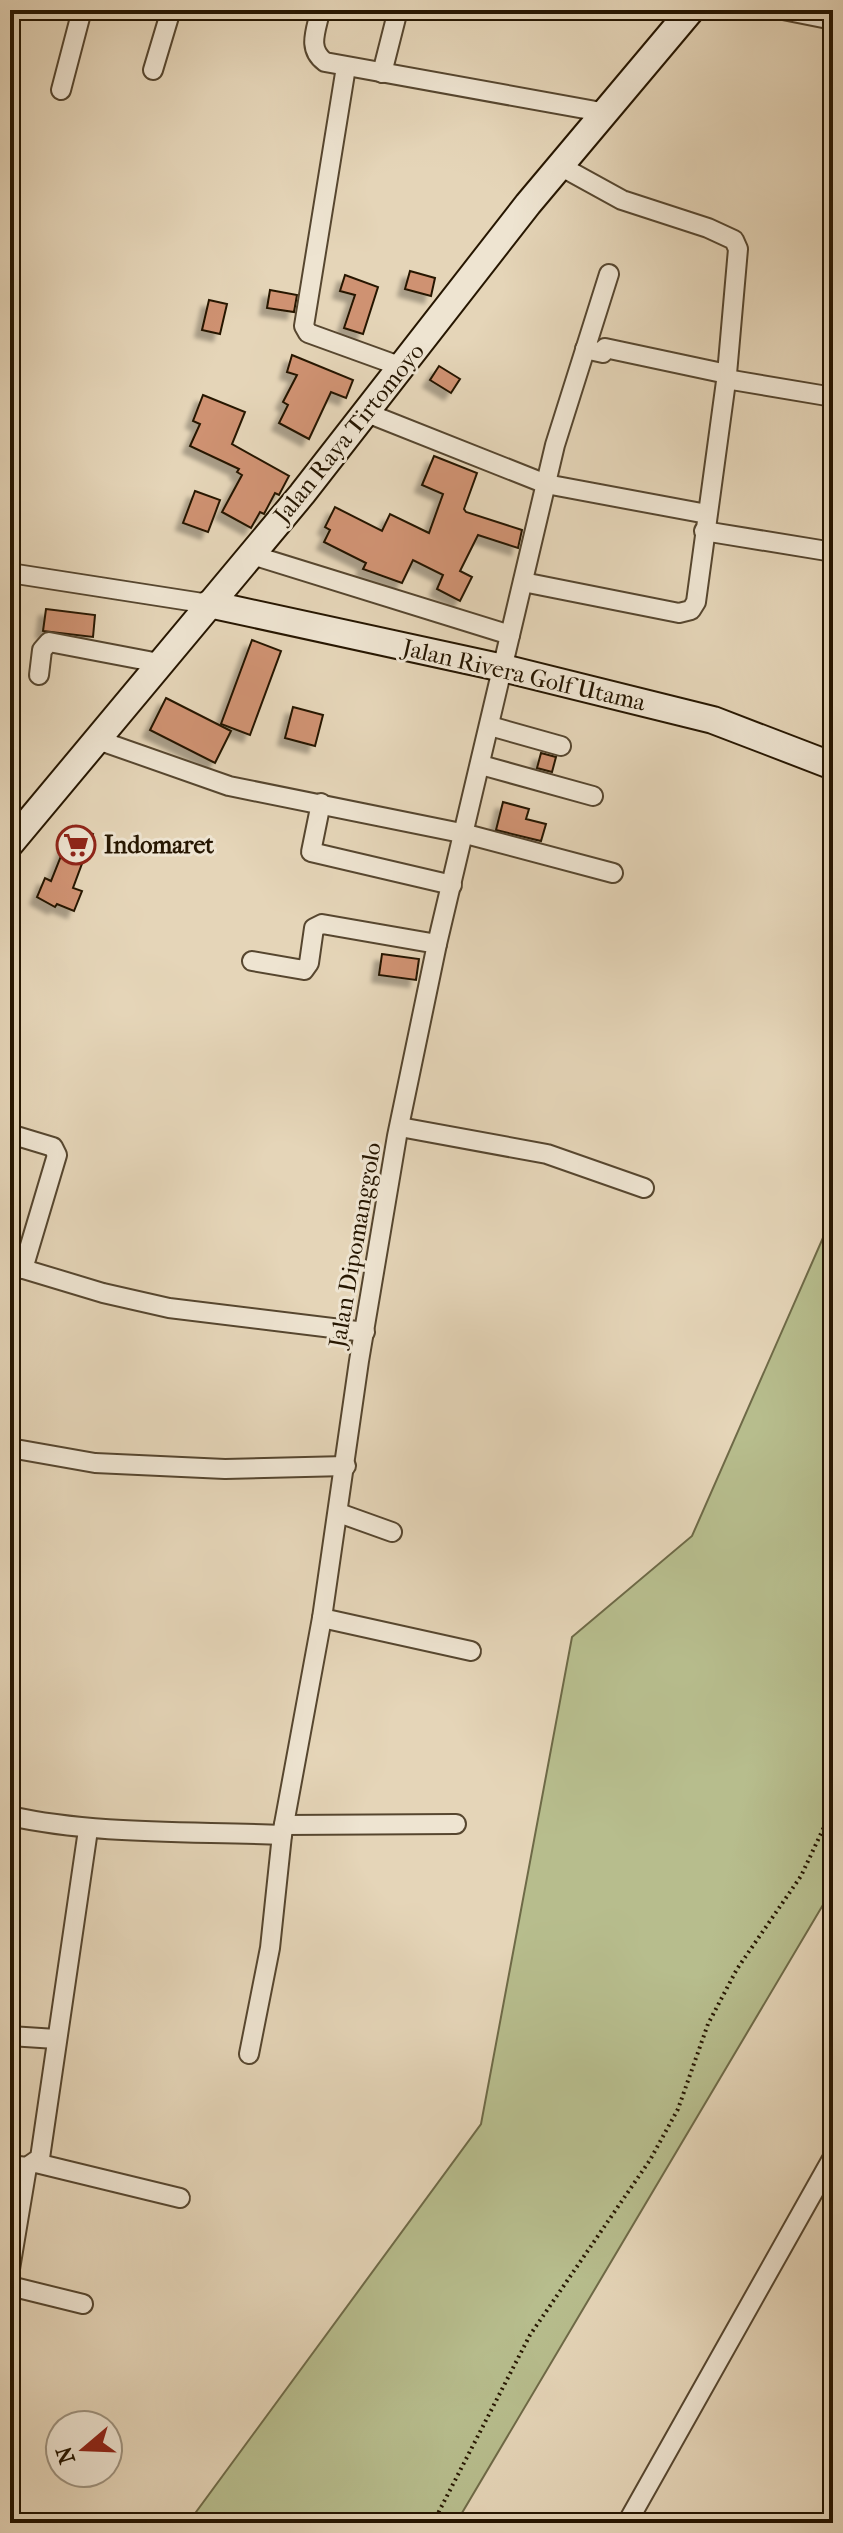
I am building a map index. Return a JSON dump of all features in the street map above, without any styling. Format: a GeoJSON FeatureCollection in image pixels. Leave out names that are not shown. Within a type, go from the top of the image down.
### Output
{"type":"FeatureCollection","features":[{"type":"Feature","properties":{"kind":"street"},"geometry":{"type":"LineString","coordinates":[[61,90],[82,10]]}},
{"type":"Feature","properties":{"kind":"street"},"geometry":{"type":"LineString","coordinates":[[153,70],[171,10]]}},
{"type":"Feature","properties":{"kind":"street"},"geometry":{"type":"LineString","coordinates":[[382,73],[398,10]]}},
{"type":"Feature","properties":{"kind":"street"},"geometry":{"type":"LineString","coordinates":[[783,10],[833,20]]}},
{"type":"Feature","properties":{"kind":"street"},"geometry":{"type":"LineString","coordinates":[[320,12],[313,45],[317,56],[346,67],[607,113]]}},
{"type":"Feature","properties":{"kind":"street","name":"Jalan Raya Tirtomoyo"},"geometry":{"type":"LineString","coordinates":[[10,844],[367,413],[528,204],[687,14]]}},
{"type":"Feature","properties":{"kind":"street"},"geometry":{"type":"LineString","coordinates":[[346,67],[304,326],[308,333],[402,367]]}},
{"type":"Feature","properties":{"kind":"street"},"geometry":{"type":"LineString","coordinates":[[523,582],[679,613],[691,610],[696,602],[726,377],[738,249],[734,240],[708,228],[622,200],[562,167]]}},
{"type":"Feature","properties":{"kind":"street","name":"Jalan Dipomanggolo"},"geometry":{"type":"LineString","coordinates":[[249,2054],[270,1948],[283,1830],[322,1618],[365,1332],[400,1127],[437,944],[466,834],[471,798],[546,484],[609,274]]}},
{"type":"Feature","properties":{"kind":"street"},"geometry":{"type":"LineString","coordinates":[[585,349],[603,353],[605,348],[726,377],[833,397]]}},
{"type":"Feature","properties":{"kind":"street"},"geometry":{"type":"LineString","coordinates":[[367,413],[546,484],[833,552]]}},
{"type":"Feature","properties":{"kind":"street"},"geometry":{"type":"LineString","coordinates":[[249,554],[510,635]]}},
{"type":"Feature","properties":{"kind":"street"},"geometry":{"type":"LineString","coordinates":[[10,573],[209,604]]}},
{"type":"Feature","properties":{"kind":"street","name":"Jalan Rivera Golf Utama"},"geometry":{"type":"LineString","coordinates":[[209,604],[503,668],[713,720],[833,766]]}},
{"type":"Feature","properties":{"kind":"street"},"geometry":{"type":"LineString","coordinates":[[39,675],[42,650],[49,642],[159,663]]}},
{"type":"Feature","properties":{"kind":"street"},"geometry":{"type":"LineString","coordinates":[[490,726],[561,746]]}},
{"type":"Feature","properties":{"kind":"street"},"geometry":{"type":"LineString","coordinates":[[95,739],[229,786],[466,834],[613,873]]}},
{"type":"Feature","properties":{"kind":"street"},"geometry":{"type":"LineString","coordinates":[[481,765],[593,796]]}},
{"type":"Feature","properties":{"kind":"street"},"geometry":{"type":"LineString","coordinates":[[321,803],[311,852],[452,885]]}},
{"type":"Feature","properties":{"kind":"street"},"geometry":{"type":"LineString","coordinates":[[252,961],[304,970],[309,963],[314,928],[322,924],[437,944]]}},
{"type":"Feature","properties":{"kind":"street"},"geometry":{"type":"LineString","coordinates":[[400,1127],[547,1154],[644,1188]]}},
{"type":"Feature","properties":{"kind":"street"},"geometry":{"type":"LineString","coordinates":[[10,1134],[53,1147],[57,1155],[16,1267],[169,1308],[365,1332]]}},
{"type":"Feature","properties":{"kind":"street"},"geometry":{"type":"LineString","coordinates":[[10,1448],[95,1463],[225,1469],[346,1466]]}},
{"type":"Feature","properties":{"kind":"street"},"geometry":{"type":"LineString","coordinates":[[339,1513],[392,1532]]}},
{"type":"Feature","properties":{"kind":"street"},"geometry":{"type":"LineString","coordinates":[[322,1618],[471,1651]]}},
{"type":"Feature","properties":{"kind":"street"},"geometry":{"type":"LineString","coordinates":[[10,1816],[88,1830],[283,1830],[456,1824]]}},
{"type":"Feature","properties":{"kind":"street"},"geometry":{"type":"LineString","coordinates":[[24,2165],[40,2158],[88,1830]]}},
{"type":"Feature","properties":{"kind":"street"},"geometry":{"type":"LineString","coordinates":[[10,2036],[56,2039]]}},
{"type":"Feature","properties":{"kind":"street"},"geometry":{"type":"LineString","coordinates":[[628,2523],[833,2157]]}},
{"type":"Feature","properties":{"kind":"street"},"geometry":{"type":"LineString","coordinates":[[24,2165],[180,2198]]}},
{"type":"Feature","properties":{"kind":"street"},"geometry":{"type":"LineString","coordinates":[[10,2269],[24,2165]]}},
{"type":"Feature","properties":{"kind":"street"},"geometry":{"type":"LineString","coordinates":[[10,2286],[83,2304]]}},
{"type":"Feature","properties":{"kind":"path"},"geometry":{"type":"LineString","coordinates":[[433,2523],[530,2335],[650,2160],[678,2109],[708,2024],[729,1983],[801,1876],[833,1808]]}},
{"type":"Feature","properties":{"kind":"green space"},"geometry":{"type":"Polygon","coordinates":[[[833,1215],[833,1888],[456,2523],[188,2523],[481,2124],[572,1637],[692,1536],[833,1215]]]}},
{"type":"Feature","properties":{"kind":"building"},"geometry":{"type":"Polygon","coordinates":[[[410,271],[435,278],[431,296],[405,289],[410,271]]]}},
{"type":"Feature","properties":{"kind":"building"},"geometry":{"type":"Polygon","coordinates":[[[345,275],[378,287],[363,334],[344,328],[355,295],[340,291],[345,275]]]}},
{"type":"Feature","properties":{"kind":"building"},"geometry":{"type":"Polygon","coordinates":[[[270,290],[297,295],[294,312],[267,308],[270,290]]]}},
{"type":"Feature","properties":{"kind":"building"},"geometry":{"type":"Polygon","coordinates":[[[209,300],[227,304],[220,334],[202,330],[209,300]]]}},
{"type":"Feature","properties":{"kind":"building"},"geometry":{"type":"Polygon","coordinates":[[[292,355],[353,380],[346,398],[331,392],[309,439],[279,423],[288,405],[283,402],[297,375],[287,372],[292,355]]]}},
{"type":"Feature","properties":{"kind":"building"},"geometry":{"type":"Polygon","coordinates":[[[439,366],[460,379],[451,393],[430,380],[439,366]]]}},
{"type":"Feature","properties":{"kind":"building"},"geometry":{"type":"Polygon","coordinates":[[[203,395],[245,412],[232,444],[289,476],[279,495],[275,493],[264,514],[260,512],[251,528],[222,512],[242,475],[237,472],[239,469],[190,446],[200,424],[193,421],[203,395]]]}},
{"type":"Feature","properties":{"kind":"building"},"geometry":{"type":"Polygon","coordinates":[[[434,456],[477,473],[464,509],[466,512],[522,530],[518,548],[478,535],[460,571],[472,577],[460,601],[437,589],[443,575],[413,560],[402,583],[363,569],[366,563],[324,542],[330,530],[325,527],[335,507],[382,531],[390,514],[429,533],[443,494],[422,485],[434,456]]]}},
{"type":"Feature","properties":{"kind":"building"},"geometry":{"type":"Polygon","coordinates":[[[195,491],[220,500],[208,532],[183,523],[195,491]]]}},
{"type":"Feature","properties":{"kind":"building"},"geometry":{"type":"Polygon","coordinates":[[[46,609],[95,615],[93,637],[43,631],[46,609]]]}},
{"type":"Feature","properties":{"kind":"building"},"geometry":{"type":"Polygon","coordinates":[[[252,640],[281,651],[250,735],[221,724],[252,640]]]}},
{"type":"Feature","properties":{"kind":"building"},"geometry":{"type":"Polygon","coordinates":[[[166,698],[231,731],[215,763],[150,730],[166,698]]]}},
{"type":"Feature","properties":{"kind":"building"},"geometry":{"type":"Polygon","coordinates":[[[293,707],[323,715],[315,746],[285,738],[293,707]]]}},
{"type":"Feature","properties":{"kind":"building"},"geometry":{"type":"Polygon","coordinates":[[[541,753],[556,757],[552,772],[537,768],[541,753]]]}},
{"type":"Feature","properties":{"kind":"building"},"geometry":{"type":"Polygon","coordinates":[[[503,802],[529,809],[526,819],[546,824],[541,841],[496,830],[503,802]]]}},
{"type":"Feature","properties":{"kind":"building"},"geometry":{"type":"Polygon","coordinates":[[[73,826],[93,834],[73,888],[82,891],[74,911],[57,904],[55,907],[37,897],[45,878],[51,881],[73,826]]]}},
{"type":"Feature","properties":{"kind":"building"},"geometry":{"type":"Polygon","coordinates":[[[382,954],[419,959],[416,980],[379,975],[382,954]]]}},
{"type":"Feature","properties":{"kind":"place","name":"Indomaret"},"geometry":{"type":"Point","coordinates":[76,845]}}]}
